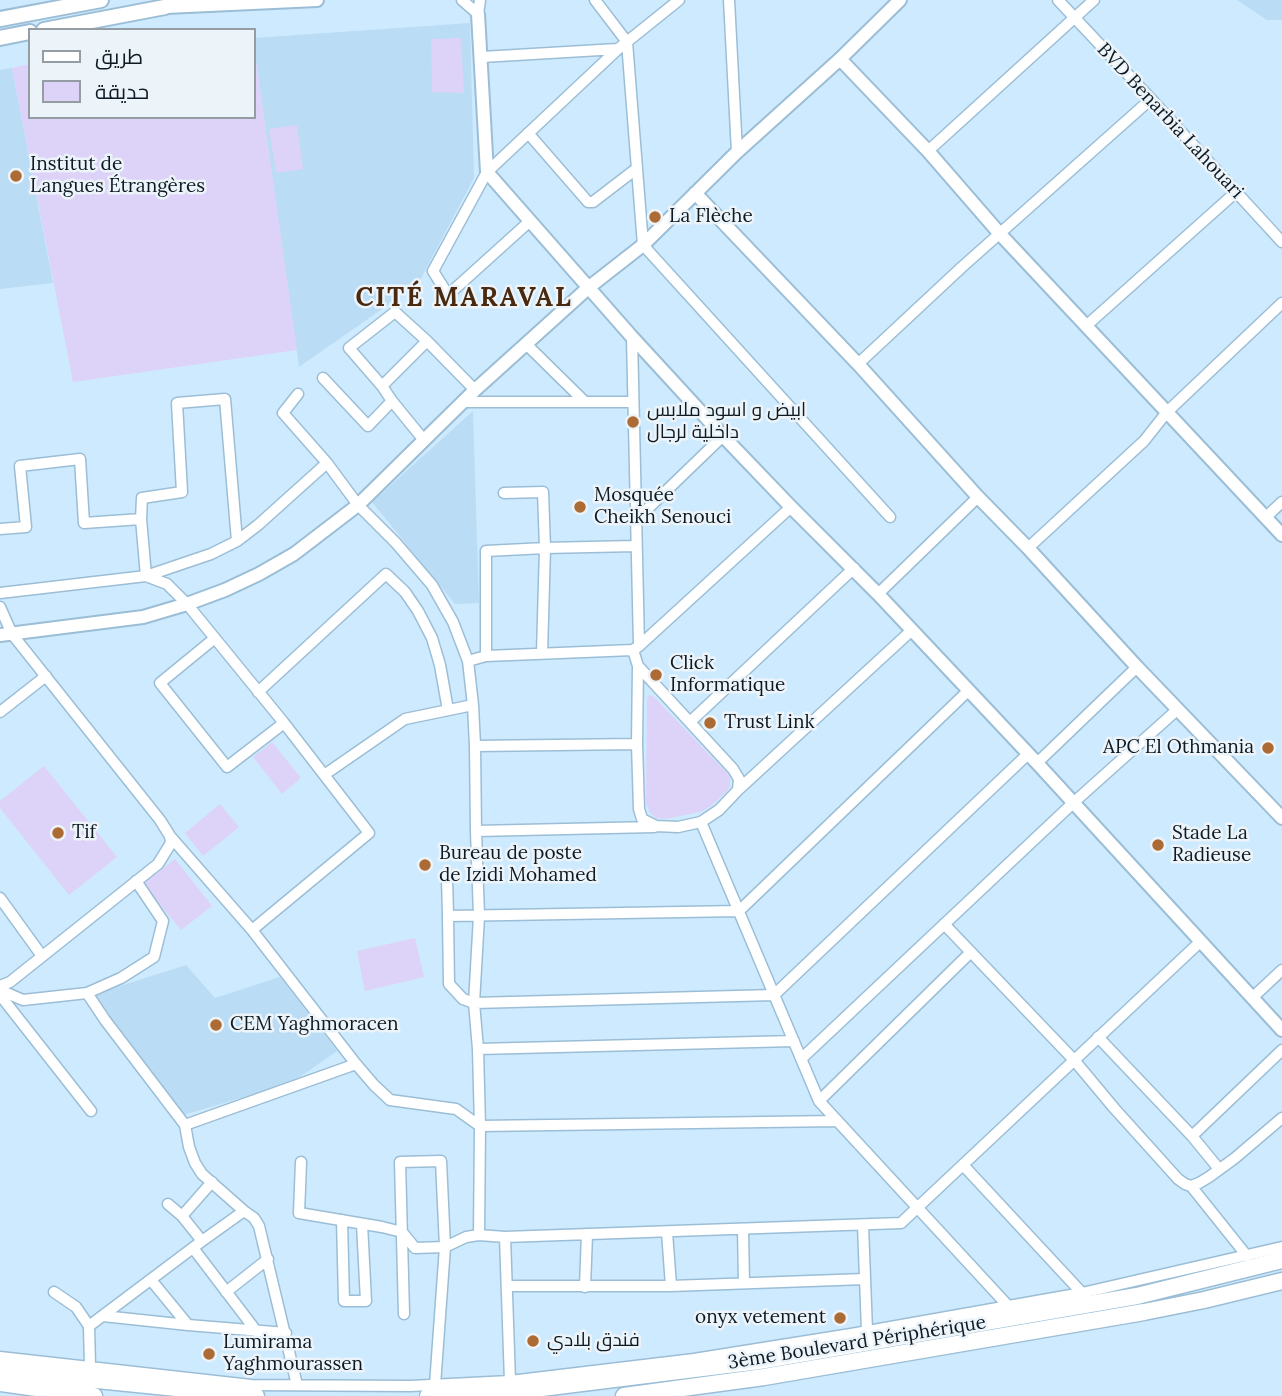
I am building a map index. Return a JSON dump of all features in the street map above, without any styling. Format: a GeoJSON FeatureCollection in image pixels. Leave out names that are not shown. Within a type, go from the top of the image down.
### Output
{"type":"FeatureCollection","features":[{"type":"Feature","properties":{"kind":"highway","name":"3ème Boulevard Périphérique"},"geometry":{"type":"LineString","coordinates":[[431,1390],[502,1393],[759,1361],[1013,1311],[1137,1296],[1282,1260]]}},
{"type":"Feature","properties":{"kind":"highway","name":"3ème Boulevard Périphérique"},"geometry":{"type":"LineString","coordinates":[[624,1396],[764,1377],[1144,1312],[1282,1281]]}},
{"type":"Feature","properties":{"kind":"highway"},"geometry":{"type":"LineString","coordinates":[[0,1367],[77,1378],[256,1396]]}},
{"type":"Feature","properties":{"kind":"highway"},"geometry":{"type":"LineString","coordinates":[[0,1383],[94,1396]]}},
{"type":"Feature","properties":{"kind":"main road"},"geometry":{"type":"LineString","coordinates":[[3,15],[101,0]]}},
{"type":"Feature","properties":{"kind":"main road"},"geometry":{"type":"LineString","coordinates":[[55,28],[165,7],[179,0]]}},
{"type":"Feature","properties":{"kind":"main road"},"geometry":{"type":"LineString","coordinates":[[0,38],[28,32]]}},
{"type":"Feature","properties":{"kind":"street"},"geometry":{"type":"LineString","coordinates":[[165,7],[317,0]]}},
{"type":"Feature","properties":{"kind":"street"},"geometry":{"type":"LineString","coordinates":[[462,0],[478,14]]}},
{"type":"Feature","properties":{"kind":"street"},"geometry":{"type":"LineString","coordinates":[[480,0],[478,14],[486,172],[723,436],[878,593],[1282,1030]]}},
{"type":"Feature","properties":{"kind":"street"},"geometry":{"type":"LineString","coordinates":[[595,0],[627,42],[643,245],[890,517]]}},
{"type":"Feature","properties":{"kind":"street"},"geometry":{"type":"LineString","coordinates":[[530,221],[448,295],[433,271],[486,172],[618,49],[679,0]]}},
{"type":"Feature","properties":{"kind":"street"},"geometry":{"type":"LineString","coordinates":[[729,0],[737,152]]}},
{"type":"Feature","properties":{"kind":"street"},"geometry":{"type":"LineString","coordinates":[[6,634],[143,617],[187,604],[248,580],[294,555],[358,505],[475,390],[588,288],[643,245],[737,152],[840,59],[900,0]]}},
{"type":"Feature","properties":{"kind":"street","name":"BVD Benarbia Lahouari"},"geometry":{"type":"LineString","coordinates":[[1058,0],[1282,242]]}},
{"type":"Feature","properties":{"kind":"street"},"geometry":{"type":"LineString","coordinates":[[928,151],[1094,0]]}},
{"type":"Feature","properties":{"kind":"street"},"geometry":{"type":"LineString","coordinates":[[482,57],[618,49]]}},
{"type":"Feature","properties":{"kind":"street"},"geometry":{"type":"LineString","coordinates":[[840,59],[1282,535]]}},
{"type":"Feature","properties":{"kind":"street"},"geometry":{"type":"LineString","coordinates":[[858,364],[1151,99]]}},
{"type":"Feature","properties":{"kind":"street"},"geometry":{"type":"LineString","coordinates":[[528,133],[588,202],[593,202],[636,169]]}},
{"type":"Feature","properties":{"kind":"street"},"geometry":{"type":"LineString","coordinates":[[1086,326],[1236,192]]}},
{"type":"Feature","properties":{"kind":"street"},"geometry":{"type":"LineString","coordinates":[[695,193],[858,364],[1137,667],[1282,818]]}},
{"type":"Feature","properties":{"kind":"street"},"geometry":{"type":"LineString","coordinates":[[1027,548],[1144,441],[1167,412],[1282,303]]}},
{"type":"Feature","properties":{"kind":"street"},"geometry":{"type":"LineString","coordinates":[[423,439],[349,348],[395,313],[475,390]]}},
{"type":"Feature","properties":{"kind":"street"},"geometry":{"type":"LineString","coordinates":[[632,337],[639,810],[642,819],[656,827]]}},
{"type":"Feature","properties":{"kind":"street"},"geometry":{"type":"LineString","coordinates":[[382,386],[427,341]]}},
{"type":"Feature","properties":{"kind":"street"},"geometry":{"type":"LineString","coordinates":[[526,344],[585,402]]}},
{"type":"Feature","properties":{"kind":"street"},"geometry":{"type":"LineString","coordinates":[[323,378],[368,426],[391,401]]}},
{"type":"Feature","properties":{"kind":"street"},"geometry":{"type":"LineString","coordinates":[[298,394],[282,413],[327,463],[358,505],[432,585],[453,622],[468,661],[475,746],[479,916],[474,1003],[480,1126],[479,1235]]}},
{"type":"Feature","properties":{"kind":"street"},"geometry":{"type":"LineString","coordinates":[[146,576],[142,498],[182,492],[177,403],[225,398],[237,541]]}},
{"type":"Feature","properties":{"kind":"street"},"geometry":{"type":"LineString","coordinates":[[462,402],[633,402]]}},
{"type":"Feature","properties":{"kind":"street"},"geometry":{"type":"LineString","coordinates":[[635,521],[723,436]]}},
{"type":"Feature","properties":{"kind":"street"},"geometry":{"type":"LineString","coordinates":[[0,529],[26,527],[20,466],[79,459],[83,523],[141,519]]}},
{"type":"Feature","properties":{"kind":"street"},"geometry":{"type":"LineString","coordinates":[[0,593],[146,576],[211,554],[237,541],[258,525],[327,463]]}},
{"type":"Feature","properties":{"kind":"street"},"geometry":{"type":"LineString","coordinates":[[504,493],[543,492],[545,548],[542,653]]}},
{"type":"Feature","properties":{"kind":"street"},"geometry":{"type":"LineString","coordinates":[[878,593],[978,497]]}},
{"type":"Feature","properties":{"kind":"street"},"geometry":{"type":"LineString","coordinates":[[1265,517],[1282,502]]}},
{"type":"Feature","properties":{"kind":"street"},"geometry":{"type":"LineString","coordinates":[[468,661],[486,656],[636,648],[791,507]]}},
{"type":"Feature","properties":{"kind":"street"},"geometry":{"type":"LineString","coordinates":[[486,656],[486,551],[635,546]]}},
{"type":"Feature","properties":{"kind":"street"},"geometry":{"type":"LineString","coordinates":[[690,722],[854,568]]}},
{"type":"Feature","properties":{"kind":"street"},"geometry":{"type":"LineString","coordinates":[[258,692],[386,574],[405,592],[432,638],[449,710]]}},
{"type":"Feature","properties":{"kind":"street"},"geometry":{"type":"LineString","coordinates":[[146,576],[167,584],[187,604],[369,833],[252,930]]}},
{"type":"Feature","properties":{"kind":"street"},"geometry":{"type":"LineString","coordinates":[[0,607],[6,634],[46,676],[170,836],[252,930],[373,1085],[390,1100],[456,1110],[480,1126],[836,1121]]}},
{"type":"Feature","properties":{"kind":"street"},"geometry":{"type":"LineString","coordinates":[[476,831],[678,827],[701,822],[719,810],[912,630]]}},
{"type":"Feature","properties":{"kind":"street"},"geometry":{"type":"LineString","coordinates":[[215,638],[160,683],[228,767],[284,723]]}},
{"type":"Feature","properties":{"kind":"street"},"geometry":{"type":"LineString","coordinates":[[638,666],[733,769],[739,779],[738,790]]}},
{"type":"Feature","properties":{"kind":"street"},"geometry":{"type":"LineString","coordinates":[[447,877],[449,984],[463,999],[474,1003],[774,995],[1032,759],[1137,667]]}},
{"type":"Feature","properties":{"kind":"street"},"geometry":{"type":"LineString","coordinates":[[0,712],[46,676]]}},
{"type":"Feature","properties":{"kind":"street"},"geometry":{"type":"LineString","coordinates":[[448,916],[738,911],[968,691]]}},
{"type":"Feature","properties":{"kind":"street"},"geometry":{"type":"LineString","coordinates":[[324,775],[405,719],[473,705]]}},
{"type":"Feature","properties":{"kind":"street"},"geometry":{"type":"LineString","coordinates":[[802,1059],[1072,804],[1178,709]]}},
{"type":"Feature","properties":{"kind":"street"},"geometry":{"type":"LineString","coordinates":[[475,746],[637,744]]}},
{"type":"Feature","properties":{"kind":"street"},"geometry":{"type":"LineString","coordinates":[[701,822],[819,1101],[1013,1311]]}},
{"type":"Feature","properties":{"kind":"street"},"geometry":{"type":"LineString","coordinates":[[0,990],[158,864],[171,843],[170,836]]}},
{"type":"Feature","properties":{"kind":"street"},"geometry":{"type":"LineString","coordinates":[[0,990],[23,1000],[87,993],[121,978],[154,957],[163,921],[136,881]]}},
{"type":"Feature","properties":{"kind":"street"},"geometry":{"type":"LineString","coordinates":[[0,898],[42,956]]}},
{"type":"Feature","properties":{"kind":"street"},"geometry":{"type":"LineString","coordinates":[[944,924],[1074,1060],[1178,1179],[1191,1186],[1247,1255]]}},
{"type":"Feature","properties":{"kind":"street"},"geometry":{"type":"LineString","coordinates":[[301,1162],[299,1213],[402,1232],[415,1248],[445,1247],[466,1237],[479,1235],[505,1237],[901,1223],[1200,942]]}},
{"type":"Feature","properties":{"kind":"street"},"geometry":{"type":"LineString","coordinates":[[819,1101],[971,952]]}},
{"type":"Feature","properties":{"kind":"street"},"geometry":{"type":"LineString","coordinates":[[1252,998],[1282,970]]}},
{"type":"Feature","properties":{"kind":"street"},"geometry":{"type":"LineString","coordinates":[[0,990],[91,1111]]}},
{"type":"Feature","properties":{"kind":"street"},"geometry":{"type":"LineString","coordinates":[[87,993],[185,1125],[189,1147],[202,1174],[254,1218],[259,1226],[297,1385]]}},
{"type":"Feature","properties":{"kind":"street"},"geometry":{"type":"LineString","coordinates":[[1098,1037],[1192,1136],[1219,1169]]}},
{"type":"Feature","properties":{"kind":"street"},"geometry":{"type":"LineString","coordinates":[[478,1049],[794,1041]]}},
{"type":"Feature","properties":{"kind":"street"},"geometry":{"type":"LineString","coordinates":[[1192,1136],[1282,1050]]}},
{"type":"Feature","properties":{"kind":"street"},"geometry":{"type":"LineString","coordinates":[[185,1125],[356,1064]]}},
{"type":"Feature","properties":{"kind":"street"},"geometry":{"type":"LineString","coordinates":[[1191,1186],[1219,1169],[1282,1118]]}},
{"type":"Feature","properties":{"kind":"street"},"geometry":{"type":"LineString","coordinates":[[404,1314],[401,1162],[441,1161],[445,1247],[431,1390]]}},
{"type":"Feature","properties":{"kind":"street"},"geometry":{"type":"LineString","coordinates":[[963,1165],[1082,1293]]}},
{"type":"Feature","properties":{"kind":"street"},"geometry":{"type":"LineString","coordinates":[[182,1216],[212,1182]]}},
{"type":"Feature","properties":{"kind":"street"},"geometry":{"type":"LineString","coordinates":[[168,1204],[182,1216],[202,1241]]}},
{"type":"Feature","properties":{"kind":"street"},"geometry":{"type":"LineString","coordinates":[[89,1326],[244,1211]]}},
{"type":"Feature","properties":{"kind":"street"},"geometry":{"type":"LineString","coordinates":[[342,1220],[344,1301],[366,1301],[362,1224]]}},
{"type":"Feature","properties":{"kind":"street"},"geometry":{"type":"LineString","coordinates":[[863,1226],[867,1331]]}},
{"type":"Feature","properties":{"kind":"street"},"geometry":{"type":"LineString","coordinates":[[744,1229],[744,1283]]}},
{"type":"Feature","properties":{"kind":"street"},"geometry":{"type":"LineString","coordinates":[[667,1232],[671,1286]]}},
{"type":"Feature","properties":{"kind":"street"},"geometry":{"type":"LineString","coordinates":[[584,1287],[587,1234]]}},
{"type":"Feature","properties":{"kind":"street"},"geometry":{"type":"LineString","coordinates":[[505,1237],[510,1381]]}},
{"type":"Feature","properties":{"kind":"street"},"geometry":{"type":"LineString","coordinates":[[0,1357],[251,1385],[410,1386],[431,1390],[694,1359],[1013,1311],[1282,1247]]}},
{"type":"Feature","properties":{"kind":"street"},"geometry":{"type":"LineString","coordinates":[[193,1248],[257,1332]]}},
{"type":"Feature","properties":{"kind":"street"},"geometry":{"type":"LineString","coordinates":[[226,1292],[268,1259]]}},
{"type":"Feature","properties":{"kind":"street"},"geometry":{"type":"LineString","coordinates":[[507,1286],[671,1286],[865,1279]]}},
{"type":"Feature","properties":{"kind":"street"},"geometry":{"type":"LineString","coordinates":[[151,1280],[188,1325]]}},
{"type":"Feature","properties":{"kind":"street"},"geometry":{"type":"LineString","coordinates":[[54,1292],[76,1307],[89,1326],[90,1366]]}},
{"type":"Feature","properties":{"kind":"street"},"geometry":{"type":"LineString","coordinates":[[103,1316],[286,1333]]}},
{"type":"Feature","properties":{"kind":"shaded area"},"geometry":{"type":"Polygon","coordinates":[[[1237,0],[1282,0],[1282,20],[1267,20],[1237,0]]]}},
{"type":"Feature","properties":{"kind":"shaded area"},"geometry":{"type":"Polygon","coordinates":[[[470,23],[474,178],[418,284],[299,367],[256,61],[256,38],[470,23]]]}},
{"type":"Feature","properties":{"kind":"shaded area","name":"Institut de Langues Étrangères"},"geometry":{"type":"Polygon","coordinates":[[[12,68],[53,283],[0,289],[0,70],[12,68]]]}},
{"type":"Feature","properties":{"kind":"shaded area"},"geometry":{"type":"Polygon","coordinates":[[[473,411],[479,603],[455,604],[372,502],[473,411]]]}},
{"type":"Feature","properties":{"kind":"shaded area","name":"CEM Yaghmoracen"},"geometry":{"type":"Polygon","coordinates":[[[186,965],[215,998],[280,977],[337,1051],[291,1083],[184,1115],[92,995],[186,965]]]}},
{"type":"Feature","properties":{"kind":"green space"},"geometry":{"type":"Polygon","coordinates":[[[461,38],[464,93],[432,92],[431,39],[461,38]]]}},
{"type":"Feature","properties":{"kind":"green space"},"geometry":{"type":"Polygon","coordinates":[[[256,61],[297,350],[73,382],[12,68],[28,64],[28,119],[256,119],[256,61]]]}},
{"type":"Feature","properties":{"kind":"green space"},"geometry":{"type":"Polygon","coordinates":[[[297,125],[303,169],[276,173],[269,129],[297,125]]]}},
{"type":"Feature","properties":{"kind":"green space"},"geometry":{"type":"Polygon","coordinates":[[[649,695],[653,696],[730,776],[727,791],[700,812],[666,819],[656,818],[650,813],[646,803],[649,695]]]}},
{"type":"Feature","properties":{"kind":"green space"},"geometry":{"type":"Polygon","coordinates":[[[272,742],[301,778],[282,794],[253,757],[272,742]]]}},
{"type":"Feature","properties":{"kind":"green space","name":"Tif"},"geometry":{"type":"Polygon","coordinates":[[[44,766],[117,857],[69,895],[0,808],[0,801],[44,766]]]}},
{"type":"Feature","properties":{"kind":"green space"},"geometry":{"type":"Polygon","coordinates":[[[220,804],[239,827],[203,856],[185,833],[220,804]]]}},
{"type":"Feature","properties":{"kind":"green space"},"geometry":{"type":"Polygon","coordinates":[[[175,859],[212,906],[181,930],[143,884],[175,859]]]}},
{"type":"Feature","properties":{"kind":"green space"},"geometry":{"type":"Polygon","coordinates":[[[415,938],[424,977],[365,991],[357,951],[415,938]]]}},
{"type":"Feature","properties":{"kind":"place","name":"Institut de Langues Étrangères"},"geometry":{"type":"Point","coordinates":[16,176]}},
{"type":"Feature","properties":{"kind":"place","name":"La Flèche"},"geometry":{"type":"Point","coordinates":[655,217]}},
{"type":"Feature","properties":{"kind":"place","name":"ابيض و اسود ملابس داخلية لرجال"},"geometry":{"type":"Point","coordinates":[633,422]}},
{"type":"Feature","properties":{"kind":"place","name":"Mosquée Cheikh Senouci"},"geometry":{"type":"Point","coordinates":[580,507]}},
{"type":"Feature","properties":{"kind":"place","name":"Click Informatique"},"geometry":{"type":"Point","coordinates":[656,675]}},
{"type":"Feature","properties":{"kind":"place","name":"Trust Link"},"geometry":{"type":"Point","coordinates":[710,723]}},
{"type":"Feature","properties":{"kind":"place","name":"APC El Othmania"},"geometry":{"type":"Point","coordinates":[1268,748]}},
{"type":"Feature","properties":{"kind":"place","name":"Tif"},"geometry":{"type":"Point","coordinates":[58,833]}},
{"type":"Feature","properties":{"kind":"place","name":"Stade La Radieuse"},"geometry":{"type":"Point","coordinates":[1158,845]}},
{"type":"Feature","properties":{"kind":"place","name":"Bureau de poste de Izidi Mohamed"},"geometry":{"type":"Point","coordinates":[425,865]}},
{"type":"Feature","properties":{"kind":"place","name":"CEM Yaghmoracen"},"geometry":{"type":"Point","coordinates":[216,1025]}},
{"type":"Feature","properties":{"kind":"place","name":"onyx vetement"},"geometry":{"type":"Point","coordinates":[840,1318]}},
{"type":"Feature","properties":{"kind":"place","name":"فندق بلادي"},"geometry":{"type":"Point","coordinates":[533,1341]}},
{"type":"Feature","properties":{"kind":"place","name":"Lumirama Yaghmourassen"},"geometry":{"type":"Point","coordinates":[209,1354]}},
{"type":"Feature","properties":{"kind":"district","name":"CITÉ MARAVAL"},"geometry":{"type":"Point","coordinates":[464,299]}}]}
